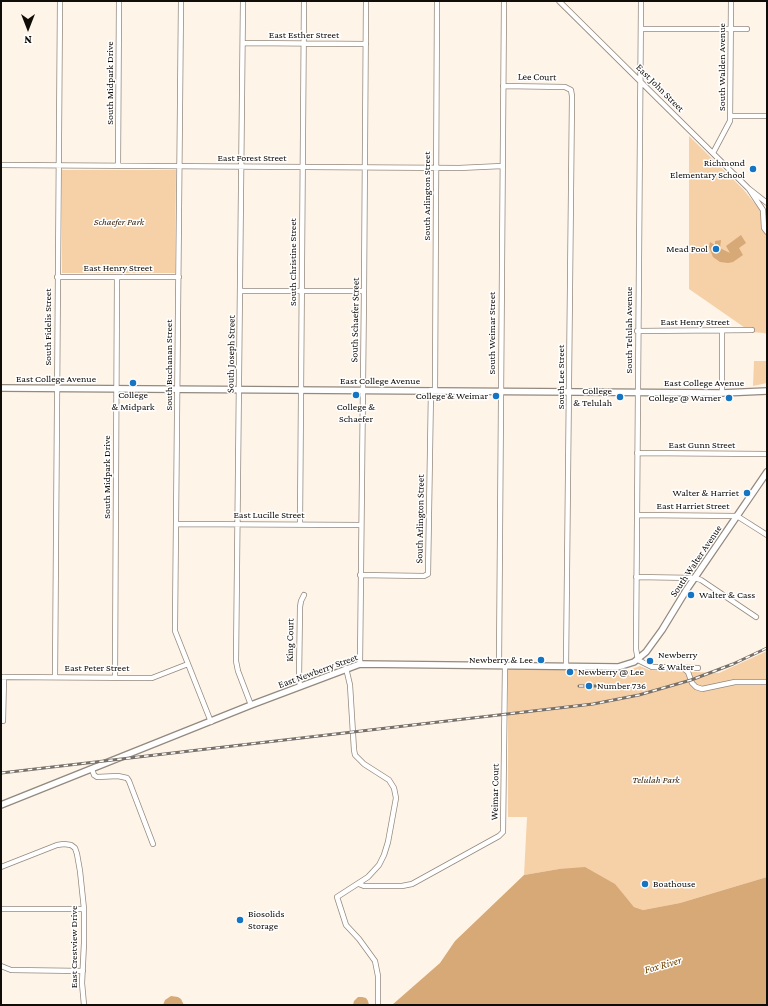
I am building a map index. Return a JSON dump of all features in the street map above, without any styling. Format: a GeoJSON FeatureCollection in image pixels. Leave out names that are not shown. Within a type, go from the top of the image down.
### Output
{"type":"FeatureCollection","features":[{"type":"Feature","properties":{"kind":"main road","name":"East College Avenue"},"geometry":{"type":"LineString","coordinates":[[759,391],[767,387]]}},
{"type":"Feature","properties":{"kind":"main road","name":"East College Avenue"},"geometry":{"type":"LineString","coordinates":[[1,388],[722,393],[767,391]]}},
{"type":"Feature","properties":{"kind":"main road","name":"South Walter Avenue"},"geometry":{"type":"LineString","coordinates":[[638,660],[646,652],[662,630],[695,578],[767,472]]}},
{"type":"Feature","properties":{"kind":"main road","name":"East Newberry Street"},"geometry":{"type":"LineString","coordinates":[[1,805],[92,770],[251,705],[360,664],[618,667],[638,660]]}},
{"type":"Feature","properties":{"kind":"street","name":"South Fidelis Street"},"geometry":{"type":"LineString","coordinates":[[55,677],[60,1]]}},
{"type":"Feature","properties":{"kind":"street","name":"South Midpark Drive"},"geometry":{"type":"LineString","coordinates":[[118,166],[119,1]]}},
{"type":"Feature","properties":{"kind":"street","name":"South Buchanan Street"},"geometry":{"type":"LineString","coordinates":[[181,1],[175,632],[211,722]]}},
{"type":"Feature","properties":{"kind":"street","name":"South Joseph Street"},"geometry":{"type":"LineString","coordinates":[[243,1],[236,661],[238,671],[251,705]]}},
{"type":"Feature","properties":{"kind":"street","name":"South Christine Street"},"geometry":{"type":"LineString","coordinates":[[300,524],[304,1]]}},
{"type":"Feature","properties":{"kind":"street","name":"South Schaefer Street"},"geometry":{"type":"LineString","coordinates":[[360,664],[366,1]]}},
{"type":"Feature","properties":{"kind":"street","name":"South Arlington Street"},"geometry":{"type":"LineString","coordinates":[[360,575],[427,576],[429,572],[433,390],[437,1]]}},
{"type":"Feature","properties":{"kind":"street","name":"South Weimar Street"},"geometry":{"type":"LineString","coordinates":[[502,665],[501,391],[504,1]]}},
{"type":"Feature","properties":{"kind":"street","name":"East John Street"},"geometry":{"type":"LineString","coordinates":[[559,1],[748,188],[767,203]]}},
{"type":"Feature","properties":{"kind":"street","name":"South Telulah Avenue"},"geometry":{"type":"LineString","coordinates":[[638,660],[636,642],[636,577],[641,1]]}},
{"type":"Feature","properties":{"kind":"street","name":"South Walden Avenue"},"geometry":{"type":"LineString","coordinates":[[713,153],[730,124],[731,116],[731,1]]}},
{"type":"Feature","properties":{"kind":"street"},"geometry":{"type":"LineString","coordinates":[[641,29],[747,29]]}},
{"type":"Feature","properties":{"kind":"street","name":"East Esther Street"},"geometry":{"type":"LineString","coordinates":[[243,43],[366,44]]}},
{"type":"Feature","properties":{"kind":"street","name":"Lee Court"},"geometry":{"type":"LineString","coordinates":[[503,86],[565,87],[570,89]]}},
{"type":"Feature","properties":{"kind":"street","name":"South Lee Street"},"geometry":{"type":"LineString","coordinates":[[566,666],[572,96],[570,89]]}},
{"type":"Feature","properties":{"kind":"street"},"geometry":{"type":"LineString","coordinates":[[731,116],[767,116]]}},
{"type":"Feature","properties":{"kind":"street","name":"East Forest Street"},"geometry":{"type":"LineString","coordinates":[[1,165],[436,168],[502,166]]}},
{"type":"Feature","properties":{"kind":"street","name":"East John Street"},"geometry":{"type":"LineString","coordinates":[[748,188],[763,210],[766,219],[764,228],[767,232]]}},
{"type":"Feature","properties":{"kind":"street","name":"East Henry Street"},"geometry":{"type":"LineString","coordinates":[[57,277],[179,277]]}},
{"type":"Feature","properties":{"kind":"street","name":"South Midpark Drive"},"geometry":{"type":"LineString","coordinates":[[115,677],[117,277]]}},
{"type":"Feature","properties":{"kind":"street"},"geometry":{"type":"LineString","coordinates":[[241,291],[364,291]]}},
{"type":"Feature","properties":{"kind":"street","name":"East Henry Street"},"geometry":{"type":"LineString","coordinates":[[638,331],[752,330]]}},
{"type":"Feature","properties":{"kind":"street"},"geometry":{"type":"LineString","coordinates":[[722,331],[722,393]]}},
{"type":"Feature","properties":{"kind":"street","name":"East Gunn Street"},"geometry":{"type":"LineString","coordinates":[[637,454],[767,454]]}},
{"type":"Feature","properties":{"kind":"street","name":"East Harriet Street"},"geometry":{"type":"LineString","coordinates":[[637,515],[737,516],[767,535]]}},
{"type":"Feature","properties":{"kind":"street","name":"East Lucille Street"},"geometry":{"type":"LineString","coordinates":[[176,524],[361,525]]}},
{"type":"Feature","properties":{"kind":"street"},"geometry":{"type":"LineString","coordinates":[[636,577],[695,578],[701,580],[756,617]]}},
{"type":"Feature","properties":{"kind":"street","name":"King Court"},"geometry":{"type":"LineString","coordinates":[[300,686],[298,678],[300,607],[301,600],[304,595]]}},
{"type":"Feature","properties":{"kind":"street"},"geometry":{"type":"LineString","coordinates":[[638,660],[652,667],[698,668]]}},
{"type":"Feature","properties":{"kind":"street","name":"East Peter Street"},"geometry":{"type":"LineString","coordinates":[[2,677],[152,678],[188,664]]}},
{"type":"Feature","properties":{"kind":"street","name":"Weimar Court"},"geometry":{"type":"LineString","coordinates":[[359,884],[364,886],[402,886],[412,884],[499,836],[503,832],[502,665]]}},
{"type":"Feature","properties":{"kind":"street"},"geometry":{"type":"LineString","coordinates":[[683,667],[688,672],[692,683],[696,687],[702,689],[735,682],[767,682]]}},
{"type":"Feature","properties":{"kind":"street"},"geometry":{"type":"LineString","coordinates":[[346,668],[350,685],[355,755],[364,764],[389,780],[394,788],[396,798],[384,855],[373,872],[359,884],[337,897],[346,925],[359,939],[375,961],[378,976],[378,1005]]}},
{"type":"Feature","properties":{"kind":"street"},"geometry":{"type":"LineString","coordinates":[[2,677],[3,721]]}},
{"type":"Feature","properties":{"kind":"street"},"geometry":{"type":"LineString","coordinates":[[92,770],[94,775],[97,777],[118,776],[127,778],[153,844]]}},
{"type":"Feature","properties":{"kind":"street","name":"East Crestview Drive"},"geometry":{"type":"LineString","coordinates":[[1,867],[57,845],[71,845],[75,848],[84,909],[84,1005]]}},
{"type":"Feature","properties":{"kind":"street"},"geometry":{"type":"LineString","coordinates":[[1,909],[84,909]]}},
{"type":"Feature","properties":{"kind":"street"},"geometry":{"type":"LineString","coordinates":[[1,966],[11,970],[83,971]]}},
{"type":"Feature","properties":{"kind":"green space"},"geometry":{"type":"Polygon","coordinates":[[[689,136],[743,189],[761,211],[761,225],[767,235],[767,334],[751,332],[689,289],[689,136]]]}},
{"type":"Feature","properties":{"kind":"green space","name":"Schaefer Park"},"geometry":{"type":"Polygon","coordinates":[[[62,170],[176,170],[175,273],[62,273],[62,170]]]}},
{"type":"Feature","properties":{"kind":"green space"},"geometry":{"type":"Polygon","coordinates":[[[754,361],[767,361],[767,383],[753,386],[754,361]]]}},
{"type":"Feature","properties":{"kind":"green space","name":"Telulah Park"},"geometry":{"type":"Polygon","coordinates":[[[767,651],[767,877],[680,903],[643,910],[634,907],[627,899],[559,869],[524,875],[527,817],[508,817],[508,669],[626,671],[640,666],[649,670],[719,673],[767,651]]]}},
{"type":"Feature","properties":{"kind":"water","name":"Mead Pool"},"geometry":{"type":"Polygon","coordinates":[[[741,235],[746,243],[739,248],[743,255],[733,262],[728,263],[720,262],[713,257],[709,247],[710,242],[715,245],[715,241],[721,240],[720,248],[730,253],[726,246],[741,235]]]}},
{"type":"Feature","properties":{"kind":"water","name":"Fox River"},"geometry":{"type":"Polygon","coordinates":[[[585,867],[615,884],[634,907],[643,910],[680,903],[767,877],[767,1005],[392,1005],[440,963],[455,941],[524,875],[559,869],[585,867]]]}},
{"type":"Feature","properties":{"kind":"water"},"geometry":{"type":"Polygon","coordinates":[[[171,996],[181,999],[184,1005],[163,1005],[165,1000],[171,996]]]}},
{"type":"Feature","properties":{"kind":"water"},"geometry":{"type":"Polygon","coordinates":[[[358,997],[366,998],[369,1005],[353,1005],[354,1001],[358,997]]]}},
{"type":"Feature","properties":{"kind":"railway"},"geometry":{"type":"LineString","coordinates":[[1,773],[593,704],[639,695],[691,680],[733,664],[767,648]]}},
{"type":"Feature","properties":{"kind":"railway"},"geometry":{"type":"LineString","coordinates":[[579,686],[598,686]]}},
{"type":"Feature","properties":{"kind":"place","name":"Richmond Elementary School"},"geometry":{"type":"Point","coordinates":[753,169]}},
{"type":"Feature","properties":{"kind":"place","name":"Mead Pool"},"geometry":{"type":"Point","coordinates":[716,249]}},
{"type":"Feature","properties":{"kind":"place","name":"College & Midpark"},"geometry":{"type":"Point","coordinates":[133,383]}},
{"type":"Feature","properties":{"kind":"place","name":"College & Schaefer"},"geometry":{"type":"Point","coordinates":[356,395]}},
{"type":"Feature","properties":{"kind":"place","name":"College & Weimar"},"geometry":{"type":"Point","coordinates":[496,396]}},
{"type":"Feature","properties":{"kind":"place","name":"College & Telulah"},"geometry":{"type":"Point","coordinates":[620,397]}},
{"type":"Feature","properties":{"kind":"place","name":"College @ Warner"},"geometry":{"type":"Point","coordinates":[729,398]}},
{"type":"Feature","properties":{"kind":"place","name":"Walter & Harriet"},"geometry":{"type":"Point","coordinates":[747,493]}},
{"type":"Feature","properties":{"kind":"place","name":"Walter & Cass"},"geometry":{"type":"Point","coordinates":[691,595]}},
{"type":"Feature","properties":{"kind":"place","name":"Newberry & Lee"},"geometry":{"type":"Point","coordinates":[541,660]}},
{"type":"Feature","properties":{"kind":"place","name":"Newberry & Walter"},"geometry":{"type":"Point","coordinates":[650,661]}},
{"type":"Feature","properties":{"kind":"place","name":"Newberry @ Lee"},"geometry":{"type":"Point","coordinates":[570,672]}},
{"type":"Feature","properties":{"kind":"place","name":"Number 736"},"geometry":{"type":"Point","coordinates":[589,686]}},
{"type":"Feature","properties":{"kind":"place","name":"Boathouse"},"geometry":{"type":"Point","coordinates":[645,884]}},
{"type":"Feature","properties":{"kind":"place","name":"Biosolids Storage"},"geometry":{"type":"Point","coordinates":[240,920]}}]}
